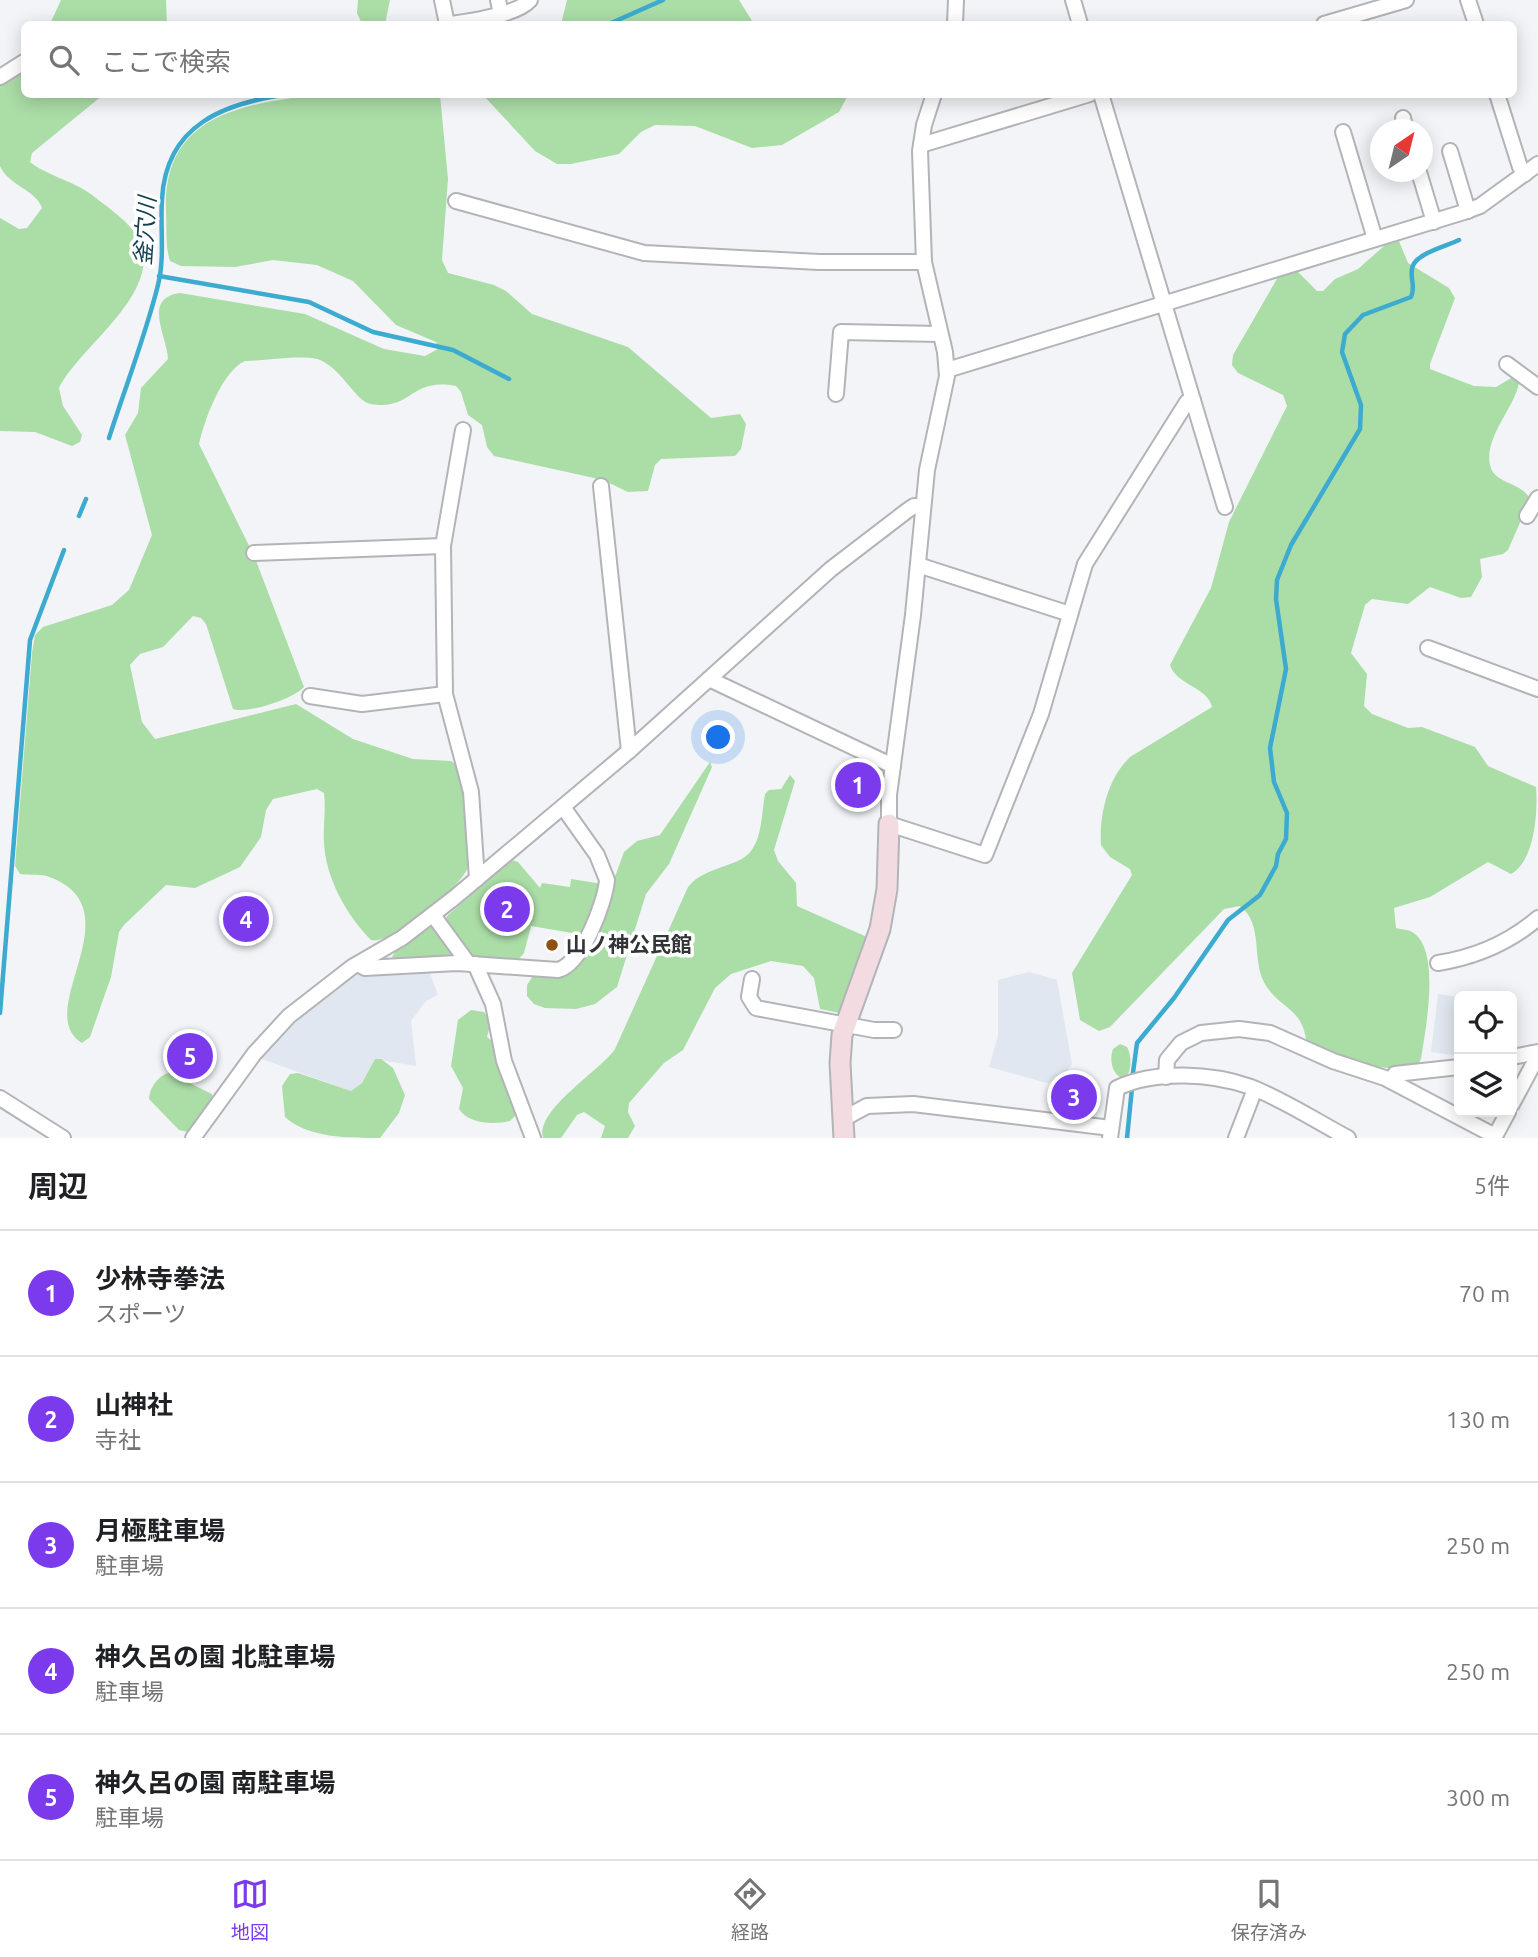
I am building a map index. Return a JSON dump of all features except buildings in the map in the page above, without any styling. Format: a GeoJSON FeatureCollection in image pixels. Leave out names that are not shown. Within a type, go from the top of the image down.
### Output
{"type":"FeatureCollection","features":[{"type":"Feature","properties":{"kind":"street"},"geometry":{"type":"LineString","coordinates":[[442,0],[448,21]]}},
{"type":"Feature","properties":{"kind":"street"},"geometry":{"type":"LineString","coordinates":[[458,21],[499,7],[524,6],[530,0]]}},
{"type":"Feature","properties":{"kind":"street"},"geometry":{"type":"LineString","coordinates":[[955,21],[956,0]]}},
{"type":"Feature","properties":{"kind":"street"},"geometry":{"type":"LineString","coordinates":[[1073,0],[1079,21]]}},
{"type":"Feature","properties":{"kind":"street"},"geometry":{"type":"LineString","coordinates":[[1334,21],[1406,0]]}},
{"type":"Feature","properties":{"kind":"street"},"geometry":{"type":"LineString","coordinates":[[1468,0],[1475,21]]}},
{"type":"Feature","properties":{"kind":"street"},"geometry":{"type":"LineString","coordinates":[[0,77],[21,64]]}},
{"type":"Feature","properties":{"kind":"street"},"geometry":{"type":"LineString","coordinates":[[843,1128],[840,1063],[845,1024],[880,929],[887,889],[893,766],[928,462],[947,370],[924,262],[921,145],[933,98]]}},
{"type":"Feature","properties":{"kind":"street"},"geometry":{"type":"LineString","coordinates":[[921,145],[1077,98]]}},
{"type":"Feature","properties":{"kind":"street"},"geometry":{"type":"LineString","coordinates":[[1102,98],[1225,507]]}},
{"type":"Feature","properties":{"kind":"street"},"geometry":{"type":"LineString","coordinates":[[1498,98],[1525,174]]}},
{"type":"Feature","properties":{"kind":"street"},"geometry":{"type":"LineString","coordinates":[[1343,132],[1376,239]]}},
{"type":"Feature","properties":{"kind":"street"},"geometry":{"type":"LineString","coordinates":[[1450,151],[1468,211]]}},
{"type":"Feature","properties":{"kind":"street"},"geometry":{"type":"LineString","coordinates":[[947,370],[1468,211],[1480,206],[1538,164]]}},
{"type":"Feature","properties":{"kind":"street"},"geometry":{"type":"LineString","coordinates":[[1422,182],[1434,222]]}},
{"type":"Feature","properties":{"kind":"street"},"geometry":{"type":"LineString","coordinates":[[456,201],[644,253],[819,262],[924,262]]}},
{"type":"Feature","properties":{"kind":"street"},"geometry":{"type":"LineString","coordinates":[[836,394],[841,332],[940,334]]}},
{"type":"Feature","properties":{"kind":"street"},"geometry":{"type":"LineString","coordinates":[[1507,364],[1536,382]]}},
{"type":"Feature","properties":{"kind":"street"},"geometry":{"type":"LineString","coordinates":[[889,824],[985,855],[1041,714],[1085,564],[1187,402],[1193,400]]}},
{"type":"Feature","properties":{"kind":"street"},"geometry":{"type":"LineString","coordinates":[[463,430],[443,546],[445,694],[471,792],[477,879]]}},
{"type":"Feature","properties":{"kind":"street"},"geometry":{"type":"LineString","coordinates":[[601,486],[629,751]]}},
{"type":"Feature","properties":{"kind":"street"},"geometry":{"type":"LineString","coordinates":[[1527,516],[1538,498]]}},
{"type":"Feature","properties":{"kind":"street"},"geometry":{"type":"LineString","coordinates":[[193,1138],[264,1041],[289,1016],[358,964],[433,915],[629,751],[852,552],[914,506],[923,507]]}},
{"type":"Feature","properties":{"kind":"street"},"geometry":{"type":"LineString","coordinates":[[254,552],[443,546]]}},
{"type":"Feature","properties":{"kind":"street"},"geometry":{"type":"LineString","coordinates":[[918,565],[1070,614]]}},
{"type":"Feature","properties":{"kind":"street"},"geometry":{"type":"LineString","coordinates":[[1428,648],[1538,689]]}},
{"type":"Feature","properties":{"kind":"street"},"geometry":{"type":"LineString","coordinates":[[709,679],[893,766]]}},
{"type":"Feature","properties":{"kind":"street"},"geometry":{"type":"LineString","coordinates":[[310,696],[362,704],[445,694]]}},
{"type":"Feature","properties":{"kind":"street"},"geometry":{"type":"LineString","coordinates":[[358,964],[365,968],[472,964],[558,970],[568,966],[589,935],[607,880],[597,855],[563,807]]}},
{"type":"Feature","properties":{"kind":"street"},"geometry":{"type":"LineString","coordinates":[[433,915],[472,964],[493,1004],[504,1061],[533,1138]]}},
{"type":"Feature","properties":{"kind":"street"},"geometry":{"type":"LineString","coordinates":[[1438,964],[1470,957],[1500,944],[1538,918]]}},
{"type":"Feature","properties":{"kind":"street"},"geometry":{"type":"LineString","coordinates":[[752,979],[749,997],[756,1008],[894,1030]]}},
{"type":"Feature","properties":{"kind":"street"},"geometry":{"type":"LineString","coordinates":[[1166,1077],[1167,1060],[1181,1043],[1201,1033],[1239,1029],[1285,1038],[1333,1060],[1391,1081],[1494,1137],[1505,1117]]}},
{"type":"Feature","properties":{"kind":"street"},"geometry":{"type":"LineString","coordinates":[[1517,1055],[1536,1053],[1517,1094]]}},
{"type":"Feature","properties":{"kind":"street"},"geometry":{"type":"LineString","coordinates":[[1391,1081],[1395,1074],[1454,1068]]}},
{"type":"Feature","properties":{"kind":"street"},"geometry":{"type":"LineString","coordinates":[[843,1128],[849,1118],[867,1106],[913,1104],[1110,1133],[1118,1088],[1166,1077],[1224,1081],[1255,1089],[1348,1138]]}},
{"type":"Feature","properties":{"kind":"street"},"geometry":{"type":"LineString","coordinates":[[1236,1138],[1255,1089]]}},
{"type":"Feature","properties":{"kind":"street"},"geometry":{"type":"LineString","coordinates":[[0,1098],[63,1138]]}},
{"type":"Feature","properties":{"kind":"shaded area"},"geometry":{"type":"Polygon","coordinates":[[[358,972],[430,973],[438,995],[426,1001],[411,1021],[416,1066],[375,1059],[362,1083],[351,1091],[259,1058],[294,1022],[358,972]]]}},
{"type":"Feature","properties":{"kind":"shaded area"},"geometry":{"type":"Polygon","coordinates":[[[1029,972],[1057,980],[1072,1064],[1062,1079],[1047,1083],[989,1067],[998,1036],[998,980],[1029,972]]]}},
{"type":"Feature","properties":{"kind":"shaded area"},"geometry":{"type":"Polygon","coordinates":[[[1438,994],[1454,996],[1454,1055],[1431,1052],[1438,994]]]}},
{"type":"Feature","properties":{"kind":"green space"},"geometry":{"type":"Polygon","coordinates":[[[61,0],[166,0],[167,21],[51,21],[61,0]]]}},
{"type":"Feature","properties":{"kind":"green space"},"geometry":{"type":"Polygon","coordinates":[[[358,0],[390,0],[386,21],[361,21],[357,13],[358,0]]]}},
{"type":"Feature","properties":{"kind":"green space"},"geometry":{"type":"Polygon","coordinates":[[[567,0],[739,0],[752,21],[562,21],[567,0]]]}},
{"type":"Feature","properties":{"kind":"green space"},"geometry":{"type":"Polygon","coordinates":[[[21,70],[21,98],[99,98],[32,153],[30,162],[88,192],[122,218],[141,244],[144,263],[139,283],[129,301],[69,372],[59,388],[63,406],[82,435],[80,442],[72,446],[35,432],[0,431],[0,218],[19,229],[27,228],[42,208],[34,197],[4,173],[0,166],[0,84],[21,70]]]}},
{"type":"Feature","properties":{"kind":"green space"},"geometry":{"type":"Polygon","coordinates":[[[296,98],[440,98],[448,179],[442,260],[448,273],[494,285],[506,291],[532,314],[628,347],[711,418],[740,414],[746,424],[741,449],[735,456],[661,459],[655,465],[648,491],[628,492],[603,480],[494,456],[487,447],[482,425],[468,415],[461,392],[456,386],[429,386],[395,403],[371,404],[360,398],[336,371],[313,358],[245,361],[237,366],[215,398],[199,444],[255,558],[304,687],[270,704],[249,709],[233,709],[206,624],[201,618],[193,616],[163,647],[140,654],[130,665],[142,722],[155,739],[296,704],[353,739],[413,759],[451,761],[460,771],[465,792],[469,861],[461,878],[438,902],[393,934],[371,940],[346,908],[328,869],[324,842],[324,793],[317,789],[273,799],[266,810],[261,837],[240,867],[195,888],[166,885],[124,925],[119,932],[111,977],[90,1037],[82,1043],[69,1028],[67,1009],[85,937],[85,914],[75,894],[52,878],[20,874],[15,866],[32,653],[35,635],[43,627],[112,605],[129,590],[152,535],[125,435],[138,413],[141,388],[168,359],[159,319],[162,302],[169,296],[180,293],[305,314],[384,349],[425,356],[438,349],[436,342],[396,325],[353,281],[317,265],[273,260],[235,267],[181,266],[170,261],[166,212],[168,179],[178,153],[194,133],[214,119],[238,109],[296,98]]]}},
{"type":"Feature","properties":{"kind":"green space"},"geometry":{"type":"Polygon","coordinates":[[[486,98],[846,98],[839,112],[782,145],[752,148],[695,126],[655,125],[641,132],[619,154],[571,164],[557,164],[535,151],[486,98]]]}},
{"type":"Feature","properties":{"kind":"green space"},"geometry":{"type":"Polygon","coordinates":[[[1399,241],[1408,263],[1449,288],[1455,298],[1430,369],[1474,386],[1496,387],[1513,377],[1519,383],[1495,434],[1489,455],[1493,472],[1522,490],[1530,500],[1508,550],[1503,554],[1480,559],[1482,577],[1471,597],[1461,598],[1430,587],[1408,604],[1372,599],[1365,605],[1351,653],[1367,674],[1364,706],[1372,714],[1408,728],[1422,727],[1475,747],[1488,766],[1536,787],[1535,822],[1530,847],[1519,868],[1511,874],[1488,862],[1430,897],[1394,908],[1396,928],[1412,932],[1421,941],[1427,955],[1428,1011],[1421,1059],[1417,1067],[1389,1068],[1359,1064],[1331,1054],[1306,1039],[1300,1020],[1265,984],[1252,922],[1240,906],[1224,909],[1110,1027],[1099,1031],[1080,1020],[1072,973],[1132,875],[1130,869],[1110,857],[1101,845],[1106,797],[1116,775],[1130,757],[1212,707],[1205,695],[1173,672],[1170,665],[1211,588],[1229,522],[1287,406],[1283,395],[1238,373],[1232,365],[1233,355],[1278,277],[1297,271],[1317,291],[1323,291],[1335,279],[1358,269],[1385,245],[1399,241]]]}},
{"type":"Feature","properties":{"kind":"green space"},"geometry":{"type":"Polygon","coordinates":[[[710,762],[712,767],[669,864],[646,894],[617,987],[595,1004],[576,1009],[545,1008],[534,1004],[527,996],[527,985],[533,976],[558,974],[597,926],[624,852],[637,841],[660,835],[710,762]]]}},
{"type":"Feature","properties":{"kind":"green space"},"geometry":{"type":"Polygon","coordinates":[[[790,775],[795,781],[774,850],[778,861],[796,883],[797,906],[867,937],[840,1013],[820,1009],[814,978],[803,966],[771,961],[731,974],[715,988],[683,1050],[664,1063],[629,1103],[628,1112],[635,1126],[628,1138],[601,1138],[605,1126],[584,1112],[577,1115],[561,1138],[543,1138],[543,1127],[549,1115],[615,1049],[688,887],[704,874],[748,855],[758,836],[765,794],[769,790],[781,789],[790,775]]]}},
{"type":"Feature","properties":{"kind":"green space"},"geometry":{"type":"Polygon","coordinates":[[[512,860],[518,862],[540,888],[542,883],[570,887],[571,879],[603,884],[584,935],[531,926],[524,953],[517,961],[470,958],[445,923],[447,916],[512,860]]]}},
{"type":"Feature","properties":{"kind":"green space"},"geometry":{"type":"Polygon","coordinates":[[[433,926],[456,958],[396,961],[392,957],[397,949],[433,926]]]}},
{"type":"Feature","properties":{"kind":"green space"},"geometry":{"type":"Polygon","coordinates":[[[471,1010],[484,1012],[491,1022],[487,1037],[493,1042],[518,1113],[510,1121],[482,1122],[469,1118],[459,1109],[463,1088],[451,1066],[458,1020],[471,1010]]]}},
{"type":"Feature","properties":{"kind":"green space"},"geometry":{"type":"Polygon","coordinates":[[[1120,1044],[1127,1047],[1130,1059],[1129,1073],[1124,1079],[1114,1071],[1111,1058],[1113,1049],[1120,1044]]]}},
{"type":"Feature","properties":{"kind":"green space"},"geometry":{"type":"Polygon","coordinates":[[[375,1059],[381,1059],[393,1068],[405,1095],[399,1113],[380,1138],[317,1133],[294,1124],[285,1117],[282,1086],[290,1074],[298,1073],[351,1091],[362,1083],[375,1059]]]}},
{"type":"Feature","properties":{"kind":"green space"},"geometry":{"type":"Polygon","coordinates":[[[169,1073],[212,1094],[213,1099],[188,1132],[179,1130],[149,1099],[155,1083],[169,1073]]]}},
{"type":"Feature","properties":{"kind":"waterway"},"geometry":{"type":"LineString","coordinates":[[616,21],[663,0]]}},
{"type":"Feature","properties":{"kind":"waterway","name":"釜穴川"},"geometry":{"type":"LineString","coordinates":[[109,438],[158,285],[162,253],[162,199],[166,173],[175,152],[187,135],[203,122],[222,111],[265,98]]}},
{"type":"Feature","properties":{"kind":"waterway"},"geometry":{"type":"LineString","coordinates":[[1132,1080],[1137,1043],[1174,998],[1228,920],[1260,895],[1276,866],[1278,854],[1286,839],[1287,813],[1274,782],[1270,748],[1286,669],[1276,599],[1277,580],[1291,545],[1360,429],[1361,405],[1342,352],[1345,334],[1363,315],[1411,297],[1412,273],[1418,259],[1459,240]]}},
{"type":"Feature","properties":{"kind":"waterway"},"geometry":{"type":"LineString","coordinates":[[159,276],[309,302],[373,332],[453,350],[509,379]]}},
{"type":"Feature","properties":{"kind":"waterway","name":"釜穴川"},"geometry":{"type":"LineString","coordinates":[[79,516],[86,499]]}},
{"type":"Feature","properties":{"kind":"waterway","name":"釜穴川"},"geometry":{"type":"LineString","coordinates":[[0,1013],[30,640],[64,550]]}},
{"type":"Feature","properties":{"kind":"waterway"},"geometry":{"type":"LineString","coordinates":[[1127,1138],[1132,1088]]}},
{"type":"Feature","properties":{"kind":"place","name":"少林寺拳法"},"geometry":{"type":"Point","coordinates":[858,785]}},
{"type":"Feature","properties":{"kind":"place","name":"山神社"},"geometry":{"type":"Point","coordinates":[507,909]}},
{"type":"Feature","properties":{"kind":"place","name":"神久呂の園 北駐車場"},"geometry":{"type":"Point","coordinates":[246,919]}},
{"type":"Feature","properties":{"kind":"place","name":"山ノ神公民館"},"geometry":{"type":"Point","coordinates":[552,945]}},
{"type":"Feature","properties":{"kind":"place","name":"神久呂の園 南駐車場"},"geometry":{"type":"Point","coordinates":[190,1056]}},
{"type":"Feature","properties":{"kind":"place","name":"月極駐車場"},"geometry":{"type":"Point","coordinates":[1074,1097]}}]}
